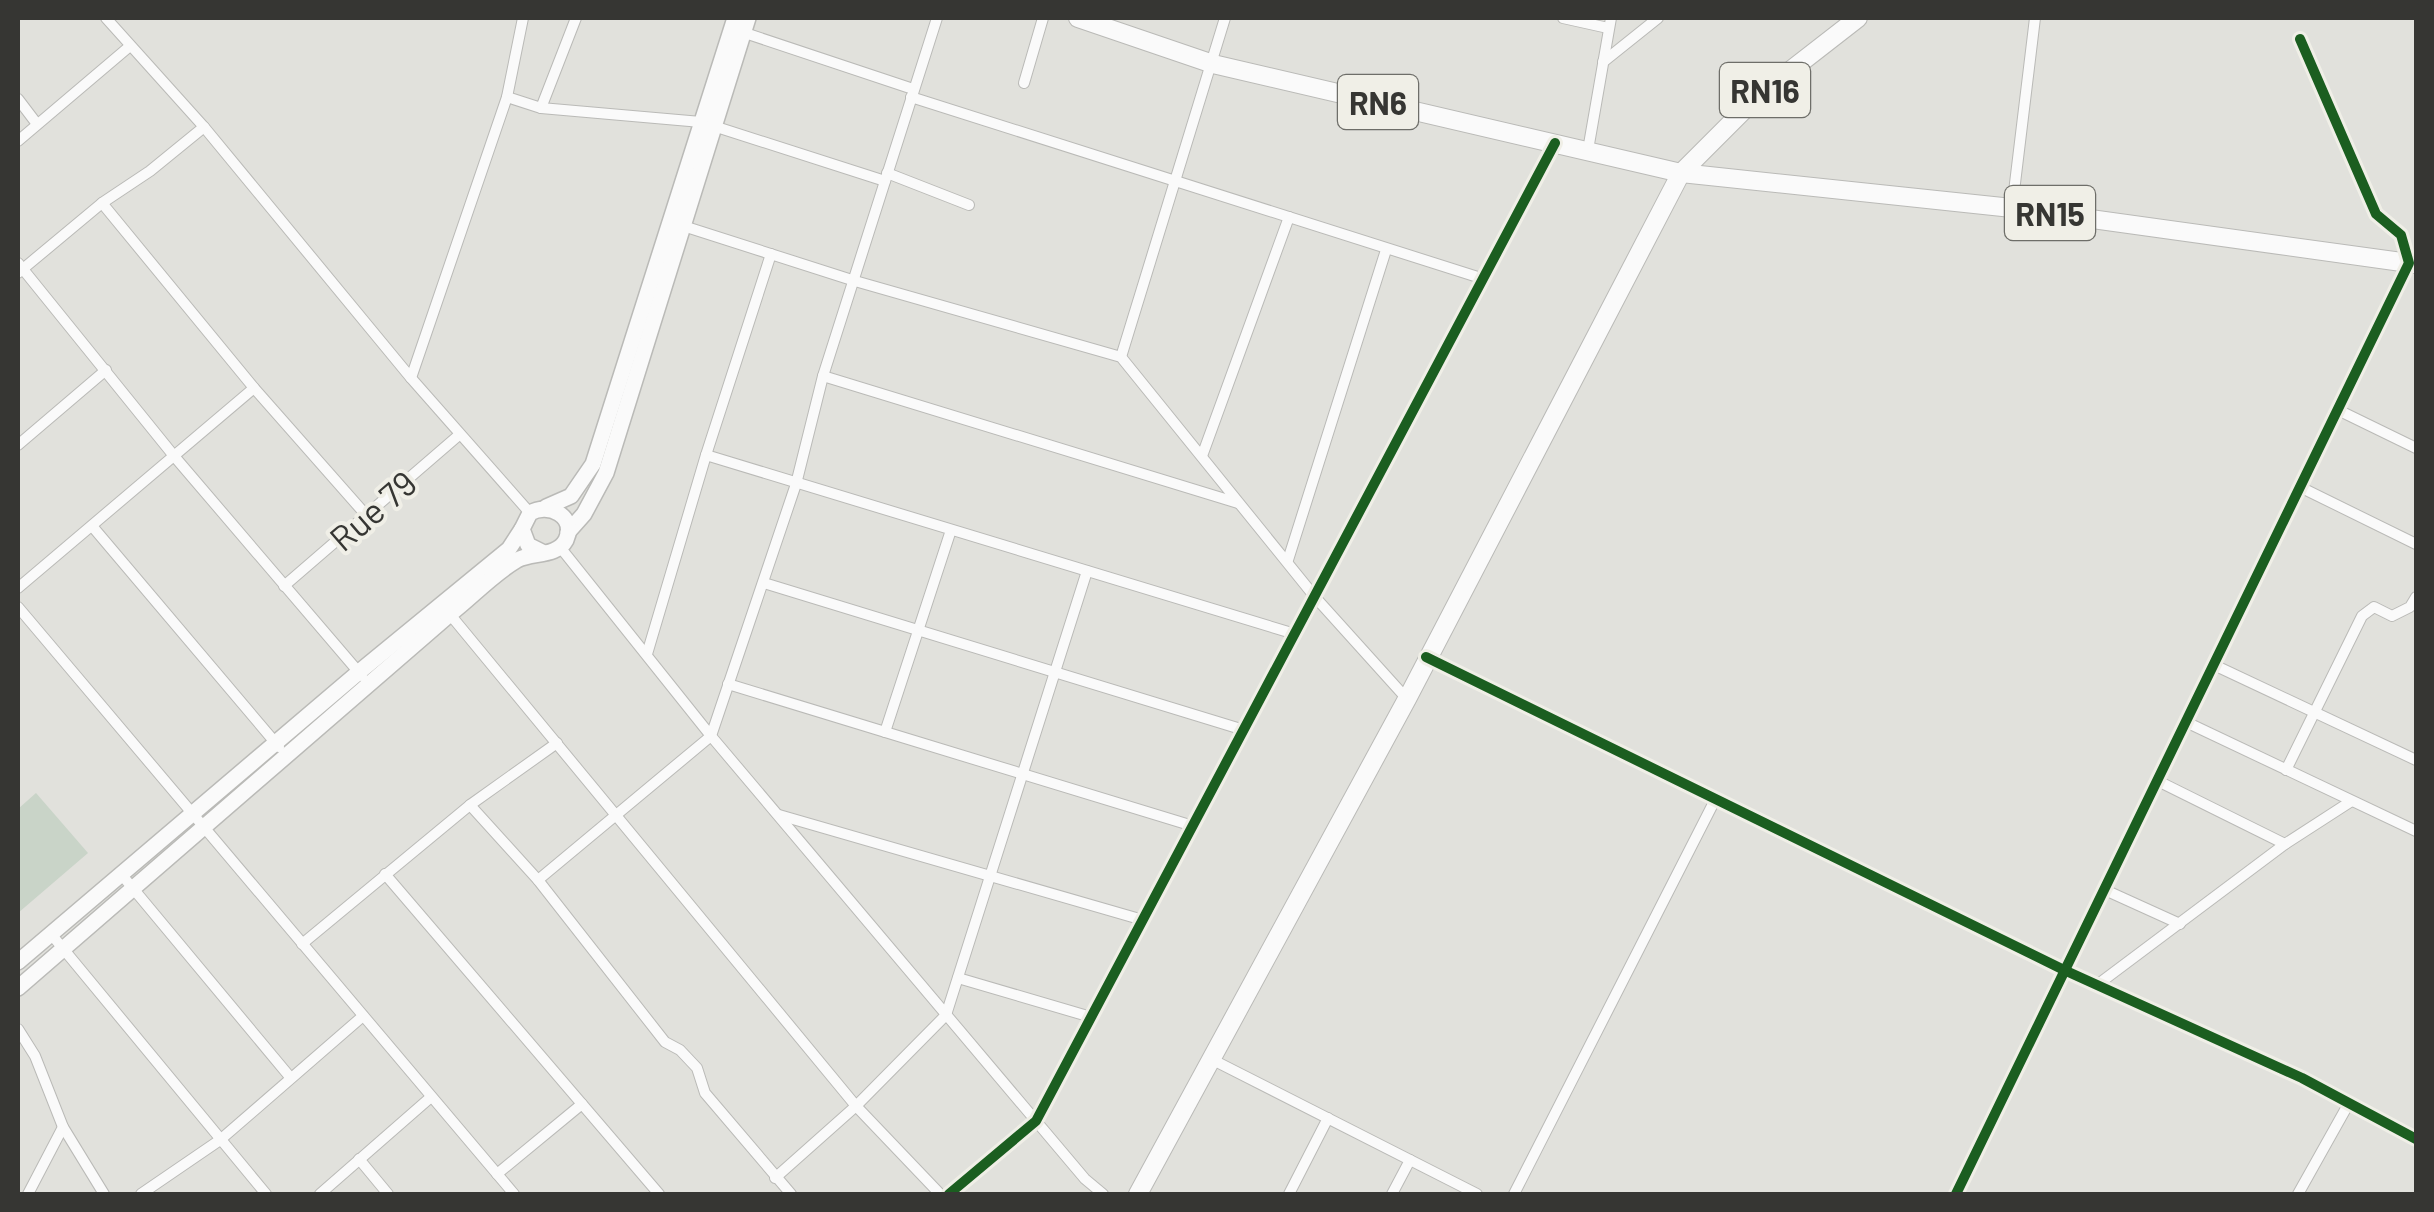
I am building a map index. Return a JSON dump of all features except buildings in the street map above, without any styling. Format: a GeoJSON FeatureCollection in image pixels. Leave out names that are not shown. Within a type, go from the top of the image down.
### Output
{"type":"FeatureCollection","features":[{"type":"Feature","properties":{"kind":"main road","name":"RN6"},"geometry":{"type":"LineString","coordinates":[[1079,18],[1213,64],[1682,172]]}},
{"type":"Feature","properties":{"kind":"main road","name":"RN16"},"geometry":{"type":"LineString","coordinates":[[1682,172],[1759,95],[1858,18]]}},
{"type":"Feature","properties":{"kind":"main road","name":"RN15"},"geometry":{"type":"LineString","coordinates":[[1682,172],[2012,208],[2412,264]]}},
{"type":"Feature","properties":{"kind":"main road"},"geometry":{"type":"LineString","coordinates":[[1138,1194],[1406,699],[1682,172]]}},
{"type":"Feature","properties":{"kind":"street"},"geometry":{"type":"LineString","coordinates":[[106,18],[530,513]]}},
{"type":"Feature","properties":{"kind":"street"},"geometry":{"type":"LineString","coordinates":[[411,378],[506,97],[523,18]]}},
{"type":"Feature","properties":{"kind":"street"},"geometry":{"type":"LineString","coordinates":[[541,108],[576,18]]}},
{"type":"Feature","properties":{"kind":"street"},"geometry":{"type":"LineString","coordinates":[[538,880],[711,736],[796,484],[823,376],[938,18]]}},
{"type":"Feature","properties":{"kind":"street"},"geometry":{"type":"LineString","coordinates":[[1024,83],[1043,18]]}},
{"type":"Feature","properties":{"kind":"street"},"geometry":{"type":"LineString","coordinates":[[1120,357],[1225,18]]}},
{"type":"Feature","properties":{"kind":"street"},"geometry":{"type":"LineString","coordinates":[[1563,18],[1610,23],[1588,150]]}},
{"type":"Feature","properties":{"kind":"street"},"geometry":{"type":"LineString","coordinates":[[1602,62],[1658,18]]}},
{"type":"Feature","properties":{"kind":"street"},"geometry":{"type":"LineString","coordinates":[[2012,208],[2034,18]]}},
{"type":"Feature","properties":{"kind":"street"},"geometry":{"type":"LineString","coordinates":[[18,988],[127,881],[446,609],[509,549],[530,513],[571,496],[593,464],[740,24],[912,93],[1484,279]]}},
{"type":"Feature","properties":{"kind":"street"},"geometry":{"type":"LineString","coordinates":[[1956,1194],[2412,264],[2402,236],[2376,214],[2300,39]]}},
{"type":"Feature","properties":{"kind":"street"},"geometry":{"type":"LineString","coordinates":[[18,141],[130,46]]}},
{"type":"Feature","properties":{"kind":"street"},"geometry":{"type":"LineString","coordinates":[[506,97],[541,108],[708,124],[970,205]]}},
{"type":"Feature","properties":{"kind":"street"},"geometry":{"type":"LineString","coordinates":[[18,99],[38,124]]}},
{"type":"Feature","properties":{"kind":"street"},"geometry":{"type":"LineString","coordinates":[[204,128],[19,269],[364,678]]}},
{"type":"Feature","properties":{"kind":"street"},"geometry":{"type":"LineString","coordinates":[[948,1194],[1036,1121],[1556,143]]}},
{"type":"Feature","properties":{"kind":"street"},"geometry":{"type":"LineString","coordinates":[[102,203],[254,388],[366,514]]}},
{"type":"Feature","properties":{"kind":"street"},"geometry":{"type":"LineString","coordinates":[[1202,456],[1289,217]]}},
{"type":"Feature","properties":{"kind":"street"},"geometry":{"type":"LineString","coordinates":[[676,224],[1120,357],[1315,598],[1406,699]]}},
{"type":"Feature","properties":{"kind":"street"},"geometry":{"type":"LineString","coordinates":[[446,609],[518,560],[560,547],[584,514],[606,474],[676,224]]}},
{"type":"Feature","properties":{"kind":"street"},"geometry":{"type":"LineString","coordinates":[[1288,560],[1386,250]]}},
{"type":"Feature","properties":{"kind":"street"},"geometry":{"type":"LineString","coordinates":[[647,654],[706,455],[772,254]]}},
{"type":"Feature","properties":{"kind":"street"},"geometry":{"type":"LineString","coordinates":[[20,439],[106,370]]}},
{"type":"Feature","properties":{"kind":"street"},"geometry":{"type":"LineString","coordinates":[[823,376],[1240,504]]}},
{"type":"Feature","properties":{"kind":"street"},"geometry":{"type":"LineString","coordinates":[[18,588],[254,388]]}},
{"type":"Feature","properties":{"kind":"street"},"geometry":{"type":"LineString","coordinates":[[2338,410],[2416,448]]}},
{"type":"Feature","properties":{"kind":"street","name":"Rue 79"},"geometry":{"type":"LineString","coordinates":[[284,586],[460,434]]}},
{"type":"Feature","properties":{"kind":"street"},"geometry":{"type":"LineString","coordinates":[[706,455],[1295,634]]}},
{"type":"Feature","properties":{"kind":"street"},"geometry":{"type":"LineString","coordinates":[[2300,486],[2416,544]]}},
{"type":"Feature","properties":{"kind":"street"},"geometry":{"type":"LineString","coordinates":[[546,507],[562,515],[568,532]]}},
{"type":"Feature","properties":{"kind":"street"},"geometry":{"type":"LineString","coordinates":[[92,526],[280,749]]}},
{"type":"Feature","properties":{"kind":"street"},"geometry":{"type":"LineString","coordinates":[[522,528],[528,545],[544,553]]}},
{"type":"Feature","properties":{"kind":"street"},"geometry":{"type":"LineString","coordinates":[[886,732],[951,530]]}},
{"type":"Feature","properties":{"kind":"street"},"geometry":{"type":"LineString","coordinates":[[560,547],[776,814],[1085,1180],[1103,1194]]}},
{"type":"Feature","properties":{"kind":"street"},"geometry":{"type":"LineString","coordinates":[[775,1178],[856,1106],[946,1015],[1087,571]]}},
{"type":"Feature","properties":{"kind":"street"},"geometry":{"type":"LineString","coordinates":[[764,584],[1244,730]]}},
{"type":"Feature","properties":{"kind":"street"},"geometry":{"type":"LineString","coordinates":[[2286,770],[2362,616],[2374,607],[2392,616],[2410,607],[2416,597]]}},
{"type":"Feature","properties":{"kind":"street"},"geometry":{"type":"LineString","coordinates":[[18,607],[514,1194]]}},
{"type":"Feature","properties":{"kind":"street"},"geometry":{"type":"LineString","coordinates":[[446,609],[856,1106],[940,1194]]}},
{"type":"Feature","properties":{"kind":"street"},"geometry":{"type":"LineString","coordinates":[[1426,656],[2064,970],[2302,1078],[2416,1140]]}},
{"type":"Feature","properties":{"kind":"street"},"geometry":{"type":"LineString","coordinates":[[2214,665],[2416,760]]}},
{"type":"Feature","properties":{"kind":"street"},"geometry":{"type":"LineString","coordinates":[[728,684],[1193,826]]}},
{"type":"Feature","properties":{"kind":"street"},"geometry":{"type":"LineString","coordinates":[[2186,722],[2416,831]]}},
{"type":"Feature","properties":{"kind":"street"},"geometry":{"type":"LineString","coordinates":[[302,944],[470,804],[557,743]]}},
{"type":"Feature","properties":{"kind":"street"},"geometry":{"type":"LineString","coordinates":[[2158,781],[2285,844]]}},
{"type":"Feature","properties":{"kind":"street"},"geometry":{"type":"LineString","coordinates":[[1514,1194],[1716,800]]}},
{"type":"Feature","properties":{"kind":"street"},"geometry":{"type":"LineString","coordinates":[[2097,985],[2285,844],[2350,802]]}},
{"type":"Feature","properties":{"kind":"street"},"geometry":{"type":"LineString","coordinates":[[470,804],[538,880],[666,1042],[680,1050],[696,1068],[705,1093],[791,1194]]}},
{"type":"Feature","properties":{"kind":"street"},"geometry":{"type":"LineString","coordinates":[[776,814],[1143,920]]}},
{"type":"Feature","properties":{"kind":"street"},"geometry":{"type":"LineString","coordinates":[[386,874],[659,1194]]}},
{"type":"Feature","properties":{"kind":"street"},"geometry":{"type":"LineString","coordinates":[[18,962],[127,881]]}},
{"type":"Feature","properties":{"kind":"street"},"geometry":{"type":"LineString","coordinates":[[127,881],[290,1076]]}},
{"type":"Feature","properties":{"kind":"street"},"geometry":{"type":"LineString","coordinates":[[2106,890],[2180,924]]}},
{"type":"Feature","properties":{"kind":"street"},"geometry":{"type":"LineString","coordinates":[[51,934],[266,1194]]}},
{"type":"Feature","properties":{"kind":"street"},"geometry":{"type":"LineString","coordinates":[[958,978],[1092,1017]]}},
{"type":"Feature","properties":{"kind":"street"},"geometry":{"type":"LineString","coordinates":[[140,1194],[220,1140],[363,1016]]}},
{"type":"Feature","properties":{"kind":"street"},"geometry":{"type":"LineString","coordinates":[[18,1029],[35,1056],[63,1127],[104,1194]]}},
{"type":"Feature","properties":{"kind":"street"},"geometry":{"type":"LineString","coordinates":[[1211,1058],[1477,1194]]}},
{"type":"Feature","properties":{"kind":"street"},"geometry":{"type":"LineString","coordinates":[[320,1194],[431,1096]]}},
{"type":"Feature","properties":{"kind":"street"},"geometry":{"type":"LineString","coordinates":[[2298,1194],[2349,1103]]}},
{"type":"Feature","properties":{"kind":"street"},"geometry":{"type":"LineString","coordinates":[[497,1174],[582,1104]]}},
{"type":"Feature","properties":{"kind":"street"},"geometry":{"type":"LineString","coordinates":[[1289,1194],[1328,1118]]}},
{"type":"Feature","properties":{"kind":"street"},"geometry":{"type":"LineString","coordinates":[[28,1194],[63,1127]]}},
{"type":"Feature","properties":{"kind":"street"},"geometry":{"type":"LineString","coordinates":[[359,1159],[388,1194]]}},
{"type":"Feature","properties":{"kind":"street"},"geometry":{"type":"LineString","coordinates":[[1392,1194],[1410,1160]]}},
{"type":"Feature","properties":{"kind":"shaded area"},"geometry":{"type":"Polygon","coordinates":[[[36,793],[88,853],[18,913],[18,809],[36,793]]]}},
{"type":"Feature","properties":{"kind":"cycle path"},"geometry":{"type":"LineString","coordinates":[[1956,1194],[2409,263],[2401,235],[2376,214],[2300,39]]}},
{"type":"Feature","properties":{"kind":"cycle path"},"geometry":{"type":"LineString","coordinates":[[949,1194],[1036,1121],[1555,143]]}},
{"type":"Feature","properties":{"kind":"cycle path"},"geometry":{"type":"LineString","coordinates":[[1426,657],[2064,970],[2302,1078],[2416,1139]]}}]}
